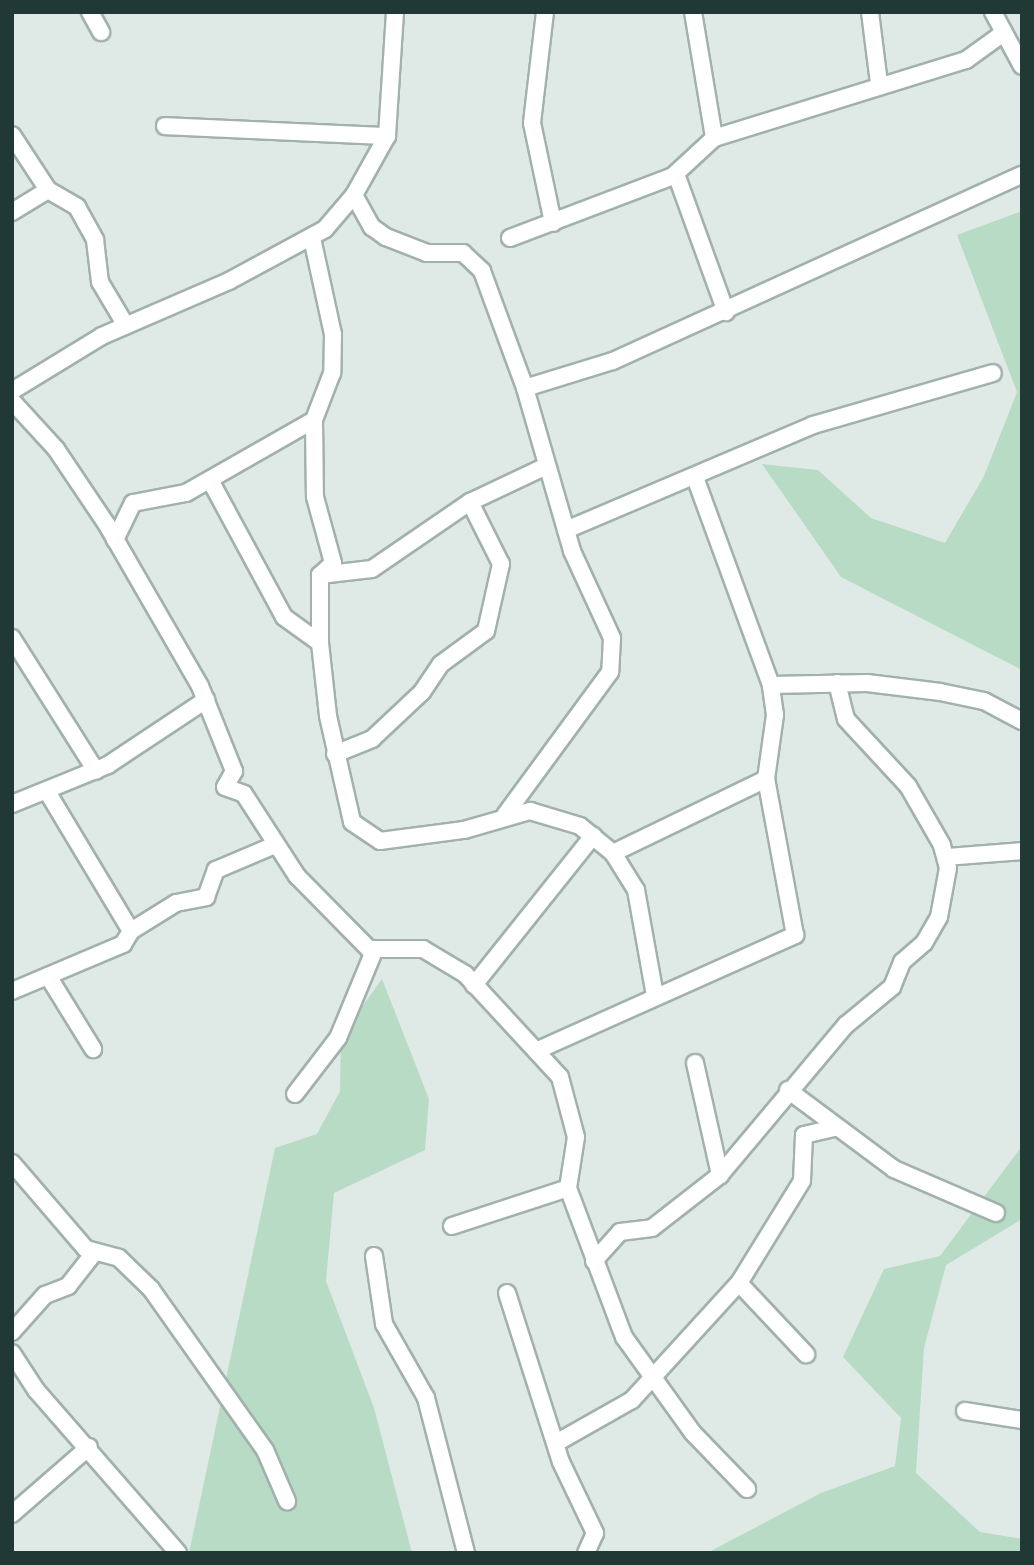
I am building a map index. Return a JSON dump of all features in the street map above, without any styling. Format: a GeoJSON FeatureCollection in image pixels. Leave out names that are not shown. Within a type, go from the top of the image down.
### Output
{"type":"FeatureCollection","features":[{"type":"Feature","properties":{"kind":"street"},"geometry":{"type":"LineString","coordinates":[[90,12],[100,32]]}},
{"type":"Feature","properties":{"kind":"street"},"geometry":{"type":"LineString","coordinates":[[12,391],[125,324],[312,238],[354,195],[387,136],[395,12]]}},
{"type":"Feature","properties":{"kind":"street"},"geometry":{"type":"LineString","coordinates":[[545,12],[532,123],[553,223]]}},
{"type":"Feature","properties":{"kind":"street"},"geometry":{"type":"LineString","coordinates":[[692,12],[715,138]]}},
{"type":"Feature","properties":{"kind":"street"},"geometry":{"type":"LineString","coordinates":[[870,12],[879,83]]}},
{"type":"Feature","properties":{"kind":"street"},"geometry":{"type":"LineString","coordinates":[[993,12],[1002,34],[1022,66]]}},
{"type":"Feature","properties":{"kind":"street"},"geometry":{"type":"LineString","coordinates":[[510,238],[676,174],[715,138],[879,83],[965,60],[1002,34]]}},
{"type":"Feature","properties":{"kind":"street"},"geometry":{"type":"LineString","coordinates":[[165,126],[387,136]]}},
{"type":"Feature","properties":{"kind":"street"},"geometry":{"type":"LineString","coordinates":[[12,135],[48,190],[77,207],[95,240],[100,282],[125,324]]}},
{"type":"Feature","properties":{"kind":"street"},"geometry":{"type":"LineString","coordinates":[[676,174],[726,312]]}},
{"type":"Feature","properties":{"kind":"street"},"geometry":{"type":"LineString","coordinates":[[525,387],[614,361],[1022,175]]}},
{"type":"Feature","properties":{"kind":"street"},"geometry":{"type":"LineString","coordinates":[[12,212],[48,190]]}},
{"type":"Feature","properties":{"kind":"street"},"geometry":{"type":"LineString","coordinates":[[354,195],[372,227],[386,237],[427,253],[472,258],[525,387],[565,530],[615,655],[505,815]]}},
{"type":"Feature","properties":{"kind":"street"},"geometry":{"type":"LineString","coordinates":[[312,238],[333,334],[332,373],[314,420],[315,497],[333,563],[320,575],[320,643],[335,754],[352,822],[380,841],[464,830],[505,815],[551,814],[593,836],[613,853],[635,890],[655,996]]}},
{"type":"Feature","properties":{"kind":"street"},"geometry":{"type":"LineString","coordinates":[[565,530],[696,480],[813,425],[993,373]]}},
{"type":"Feature","properties":{"kind":"street"},"geometry":{"type":"LineString","coordinates":[[12,401],[56,449],[116,540],[206,700],[234,771],[225,787],[244,794],[297,876],[374,951],[423,948],[474,985],[557,1073]]}},
{"type":"Feature","properties":{"kind":"street"},"geometry":{"type":"LineString","coordinates":[[116,540],[133,503],[186,493],[314,420]]}},
{"type":"Feature","properties":{"kind":"street"},"geometry":{"type":"LineString","coordinates":[[320,575],[372,569],[470,502],[546,466]]}},
{"type":"Feature","properties":{"kind":"street"},"geometry":{"type":"LineString","coordinates":[[210,480],[284,617],[320,643]]}},
{"type":"Feature","properties":{"kind":"street"},"geometry":{"type":"LineString","coordinates":[[538,1050],[556,1045],[655,996],[795,935],[766,779],[775,715],[771,685],[696,480]]}},
{"type":"Feature","properties":{"kind":"street"},"geometry":{"type":"LineString","coordinates":[[335,754],[372,739],[422,692],[441,664],[486,631],[500,564],[470,502]]}},
{"type":"Feature","properties":{"kind":"street"},"geometry":{"type":"LineString","coordinates":[[12,638],[96,771]]}},
{"type":"Feature","properties":{"kind":"street"},"geometry":{"type":"LineString","coordinates":[[771,685],[837,683],[984,701],[1022,721]]}},
{"type":"Feature","properties":{"kind":"street"},"geometry":{"type":"LineString","coordinates":[[594,1261],[620,1233],[652,1228],[720,1175],[788,1090],[846,1024],[892,986],[902,962],[924,943],[945,895],[946,857],[908,786],[846,719],[837,683]]}},
{"type":"Feature","properties":{"kind":"street"},"geometry":{"type":"LineString","coordinates":[[12,804],[48,793],[96,771],[206,700]]}},
{"type":"Feature","properties":{"kind":"street"},"geometry":{"type":"LineString","coordinates":[[613,853],[766,779]]}},
{"type":"Feature","properties":{"kind":"street"},"geometry":{"type":"LineString","coordinates":[[48,793],[131,931]]}},
{"type":"Feature","properties":{"kind":"street"},"geometry":{"type":"LineString","coordinates":[[474,985],[593,836]]}},
{"type":"Feature","properties":{"kind":"street"},"geometry":{"type":"LineString","coordinates":[[12,991],[123,944],[131,931],[176,902],[206,897],[216,870],[275,845]]}},
{"type":"Feature","properties":{"kind":"street"},"geometry":{"type":"LineString","coordinates":[[946,857],[1022,851]]}},
{"type":"Feature","properties":{"kind":"street"},"geometry":{"type":"LineString","coordinates":[[295,1094],[338,1038],[374,951]]}},
{"type":"Feature","properties":{"kind":"street"},"geometry":{"type":"LineString","coordinates":[[48,976],[93,1049]]}},
{"type":"Feature","properties":{"kind":"street"},"geometry":{"type":"LineString","coordinates":[[556,1045],[557,1073],[576,1137],[568,1188],[624,1337],[650,1378],[747,1489]]}},
{"type":"Feature","properties":{"kind":"street"},"geometry":{"type":"LineString","coordinates":[[695,1063],[720,1175]]}},
{"type":"Feature","properties":{"kind":"street"},"geometry":{"type":"LineString","coordinates":[[788,1090],[835,1128],[894,1168],[996,1213]]}},
{"type":"Feature","properties":{"kind":"street"},"geometry":{"type":"LineString","coordinates":[[556,1443],[609,1416],[650,1378],[739,1283],[802,1181],[804,1135],[835,1128]]}},
{"type":"Feature","properties":{"kind":"street"},"geometry":{"type":"LineString","coordinates":[[12,1163],[94,1253],[119,1258],[151,1289],[265,1450],[287,1501]]}},
{"type":"Feature","properties":{"kind":"street"},"geometry":{"type":"LineString","coordinates":[[452,1226],[568,1188]]}},
{"type":"Feature","properties":{"kind":"street"},"geometry":{"type":"LineString","coordinates":[[12,1332],[44,1295],[68,1286],[94,1253]]}},
{"type":"Feature","properties":{"kind":"street"},"geometry":{"type":"LineString","coordinates":[[374,1256],[384,1324],[426,1398],[466,1553]]}},
{"type":"Feature","properties":{"kind":"street"},"geometry":{"type":"LineString","coordinates":[[739,1283],[806,1354]]}},
{"type":"Feature","properties":{"kind":"street"},"geometry":{"type":"LineString","coordinates":[[507,1293],[556,1443],[595,1533],[586,1553]]}},
{"type":"Feature","properties":{"kind":"street"},"geometry":{"type":"LineString","coordinates":[[12,1353],[178,1553]]}},
{"type":"Feature","properties":{"kind":"street"},"geometry":{"type":"LineString","coordinates":[[965,1410],[1022,1420]]}},
{"type":"Feature","properties":{"kind":"street"},"geometry":{"type":"LineString","coordinates":[[12,1514],[89,1447]]}},
{"type":"Feature","properties":{"kind":"green space"},"geometry":{"type":"Polygon","coordinates":[[[1022,211],[1022,670],[841,577],[762,464],[818,470],[871,518],[945,543],[984,476],[1017,392],[957,235],[1022,211]]]}},
{"type":"Feature","properties":{"kind":"green space"},"geometry":{"type":"Polygon","coordinates":[[[382,979],[429,1099],[425,1150],[334,1193],[326,1281],[374,1408],[412,1553],[189,1553],[275,1148],[317,1134],[340,1091],[341,1036],[382,979]]]}},
{"type":"Feature","properties":{"kind":"green space"},"geometry":{"type":"Polygon","coordinates":[[[1022,1146],[1022,1219],[946,1265],[924,1348],[916,1473],[980,1532],[1022,1539],[1022,1553],[707,1553],[821,1493],[895,1466],[901,1418],[843,1357],[884,1269],[940,1256],[1022,1146]]]}}]}
